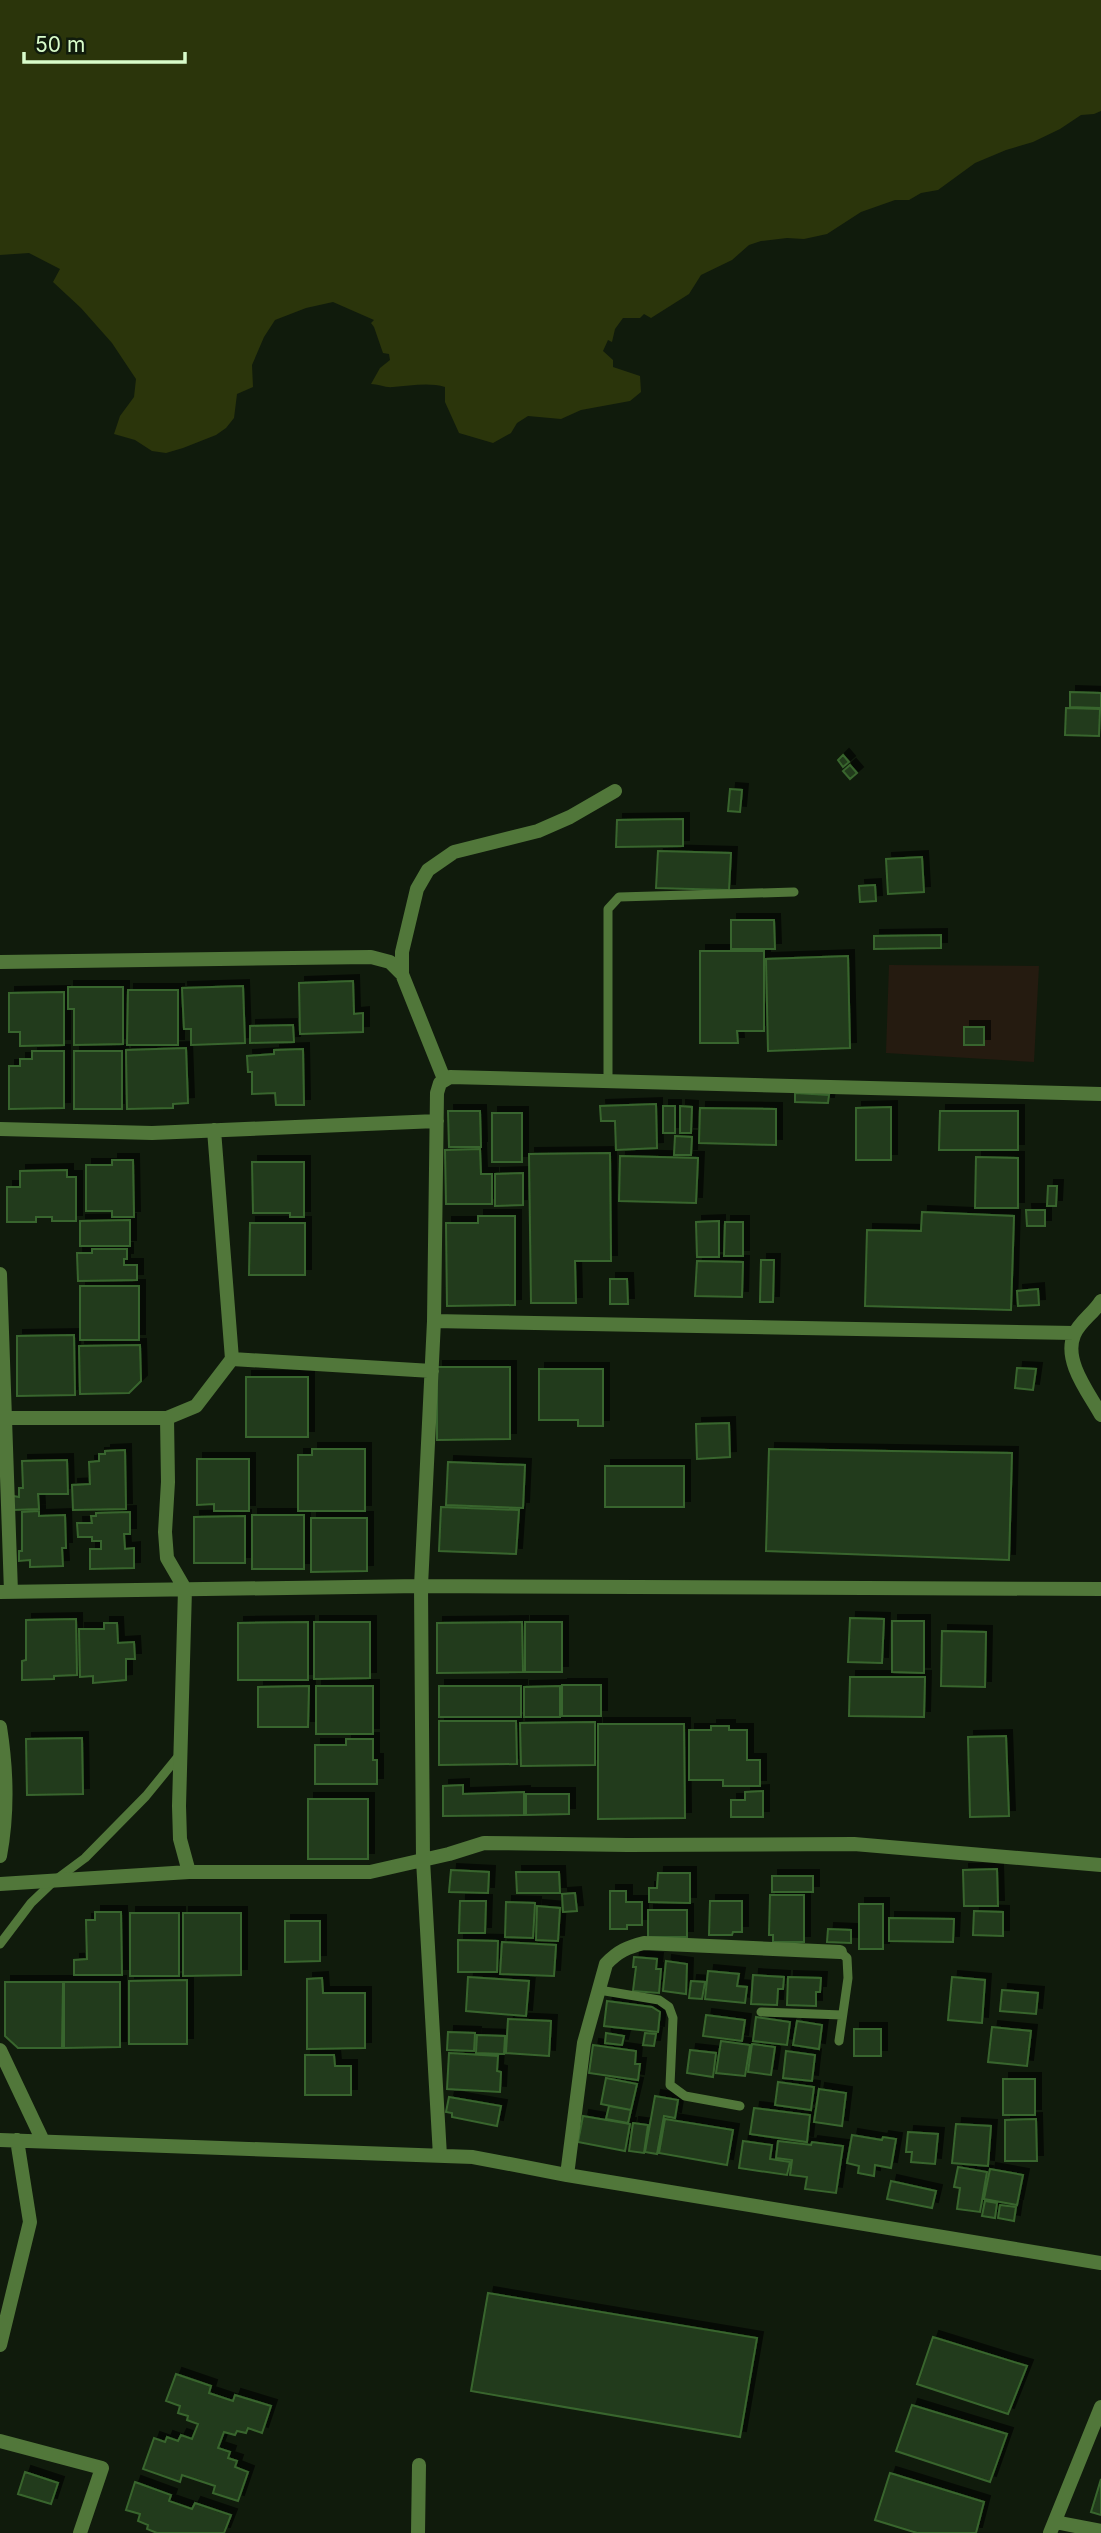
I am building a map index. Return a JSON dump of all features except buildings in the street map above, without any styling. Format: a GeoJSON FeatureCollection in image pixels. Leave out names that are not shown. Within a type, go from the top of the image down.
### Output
{"type":"FeatureCollection","features":[{"type":"Feature","properties":{"kind":"street"},"geometry":{"type":"LineString","coordinates":[[444,1079],[402,974],[406,930],[417,889],[428,870],[454,852],[538,831],[570,817],[615,791]]}},
{"type":"Feature","properties":{"kind":"street"},"geometry":{"type":"LineString","coordinates":[[0,962],[370,957],[390,962],[402,974]]}},
{"type":"Feature","properties":{"kind":"street"},"geometry":{"type":"LineString","coordinates":[[440,2156],[423,1860],[421,1586],[434,1321],[437,1093],[440,1083],[450,1077],[1101,1094]]}},
{"type":"Feature","properties":{"kind":"street"},"geometry":{"type":"LineString","coordinates":[[0,1129],[152,1133],[437,1121]]}},
{"type":"Feature","properties":{"kind":"street"},"geometry":{"type":"LineString","coordinates":[[3,1418],[167,1418],[196,1406],[232,1359],[214,1130]]}},
{"type":"Feature","properties":{"kind":"street"},"geometry":{"type":"LineString","coordinates":[[0,1275],[5,1592],[421,1586],[1101,1588]]}},
{"type":"Feature","properties":{"kind":"street"},"geometry":{"type":"LineString","coordinates":[[1101,1301],[1074,1333],[1070,1349],[1073,1361],[1101,1415]]}},
{"type":"Feature","properties":{"kind":"street"},"geometry":{"type":"LineString","coordinates":[[434,1321],[1074,1333]]}},
{"type":"Feature","properties":{"kind":"street"},"geometry":{"type":"LineString","coordinates":[[232,1359],[432,1371]]}},
{"type":"Feature","properties":{"kind":"street"},"geometry":{"type":"LineString","coordinates":[[167,1418],[167,1558],[185,1589],[180,1839],[189,1872]]}},
{"type":"Feature","properties":{"kind":"street"},"geometry":{"type":"LineString","coordinates":[[0,1727],[6,1769],[5,1830],[0,1856]]}},
{"type":"Feature","properties":{"kind":"street"},"geometry":{"type":"LineString","coordinates":[[0,1884],[189,1872],[370,1872],[484,1843],[854,1844],[1101,1865]]}},
{"type":"Feature","properties":{"kind":"street"},"geometry":{"type":"LineString","coordinates":[[567,2175],[584,2043],[606,1964],[615,1955],[628,1947],[644,1943],[840,1952]]}},
{"type":"Feature","properties":{"kind":"street"},"geometry":{"type":"LineString","coordinates":[[0,2050],[43,2141]]}},
{"type":"Feature","properties":{"kind":"street"},"geometry":{"type":"LineString","coordinates":[[0,2140],[473,2157],[567,2175],[1101,2263]]}},
{"type":"Feature","properties":{"kind":"street"},"geometry":{"type":"LineString","coordinates":[[0,2345],[30,2222],[17,2140]]}},
{"type":"Feature","properties":{"kind":"street"},"geometry":{"type":"LineString","coordinates":[[1101,2407],[1052,2527],[1101,2531]]}},
{"type":"Feature","properties":{"kind":"street"},"geometry":{"type":"LineString","coordinates":[[0,2441],[102,2468],[80,2533]]}},
{"type":"Feature","properties":{"kind":"street"},"geometry":{"type":"LineString","coordinates":[[418,2533],[419,2465]]}},
{"type":"Feature","properties":{"kind":"lane"},"geometry":{"type":"LineString","coordinates":[[608,1081],[608,909],[619,897],[794,892]]}},
{"type":"Feature","properties":{"kind":"lane"},"geometry":{"type":"LineString","coordinates":[[0,1944],[31,1903],[54,1881],[85,1858],[113,1830],[146,1796],[182,1751]]}},
{"type":"Feature","properties":{"kind":"lane"},"geometry":{"type":"LineString","coordinates":[[839,2041],[848,1978],[846,1958],[840,1952]]}},
{"type":"Feature","properties":{"kind":"lane"},"geometry":{"type":"LineString","coordinates":[[599,1990],[659,2000],[669,2007],[673,2018],[670,2085],[685,2096],[740,2106]]}},
{"type":"Feature","properties":{"kind":"lane"},"geometry":{"type":"LineString","coordinates":[[761,2012],[842,2015]]}},
{"type":"Feature","properties":{"kind":"shaded area"},"geometry":{"type":"Polygon","coordinates":[[[0,0],[1101,0],[1101,111],[1081,115],[1033,142],[975,163],[938,190],[921,193],[909,200],[895,200],[861,212],[827,234],[804,239],[761,241],[749,245],[732,260],[701,275],[689,294],[651,318],[644,314],[640,318],[623,318],[615,329],[612,342],[608,340],[603,351],[613,360],[613,367],[640,376],[641,392],[630,401],[581,410],[561,419],[528,416],[517,423],[511,433],[493,443],[459,433],[445,402],[445,387],[390,387],[371,384],[380,368],[390,360],[389,354],[383,353],[371,323],[374,320],[333,302],[306,308],[275,320],[252,365],[253,387],[237,394],[234,418],[226,428],[216,435],[166,453],[152,451],[135,440],[114,434],[120,416],[134,397],[136,379],[112,343],[53,282],[60,269],[29,253],[0,255],[0,0]]]}},
{"type":"Feature","properties":{"kind":"shaded area"},"geometry":{"type":"Polygon","coordinates":[[[889,965],[1039,966],[1034,1062],[886,1053],[889,965]]]}}]}
